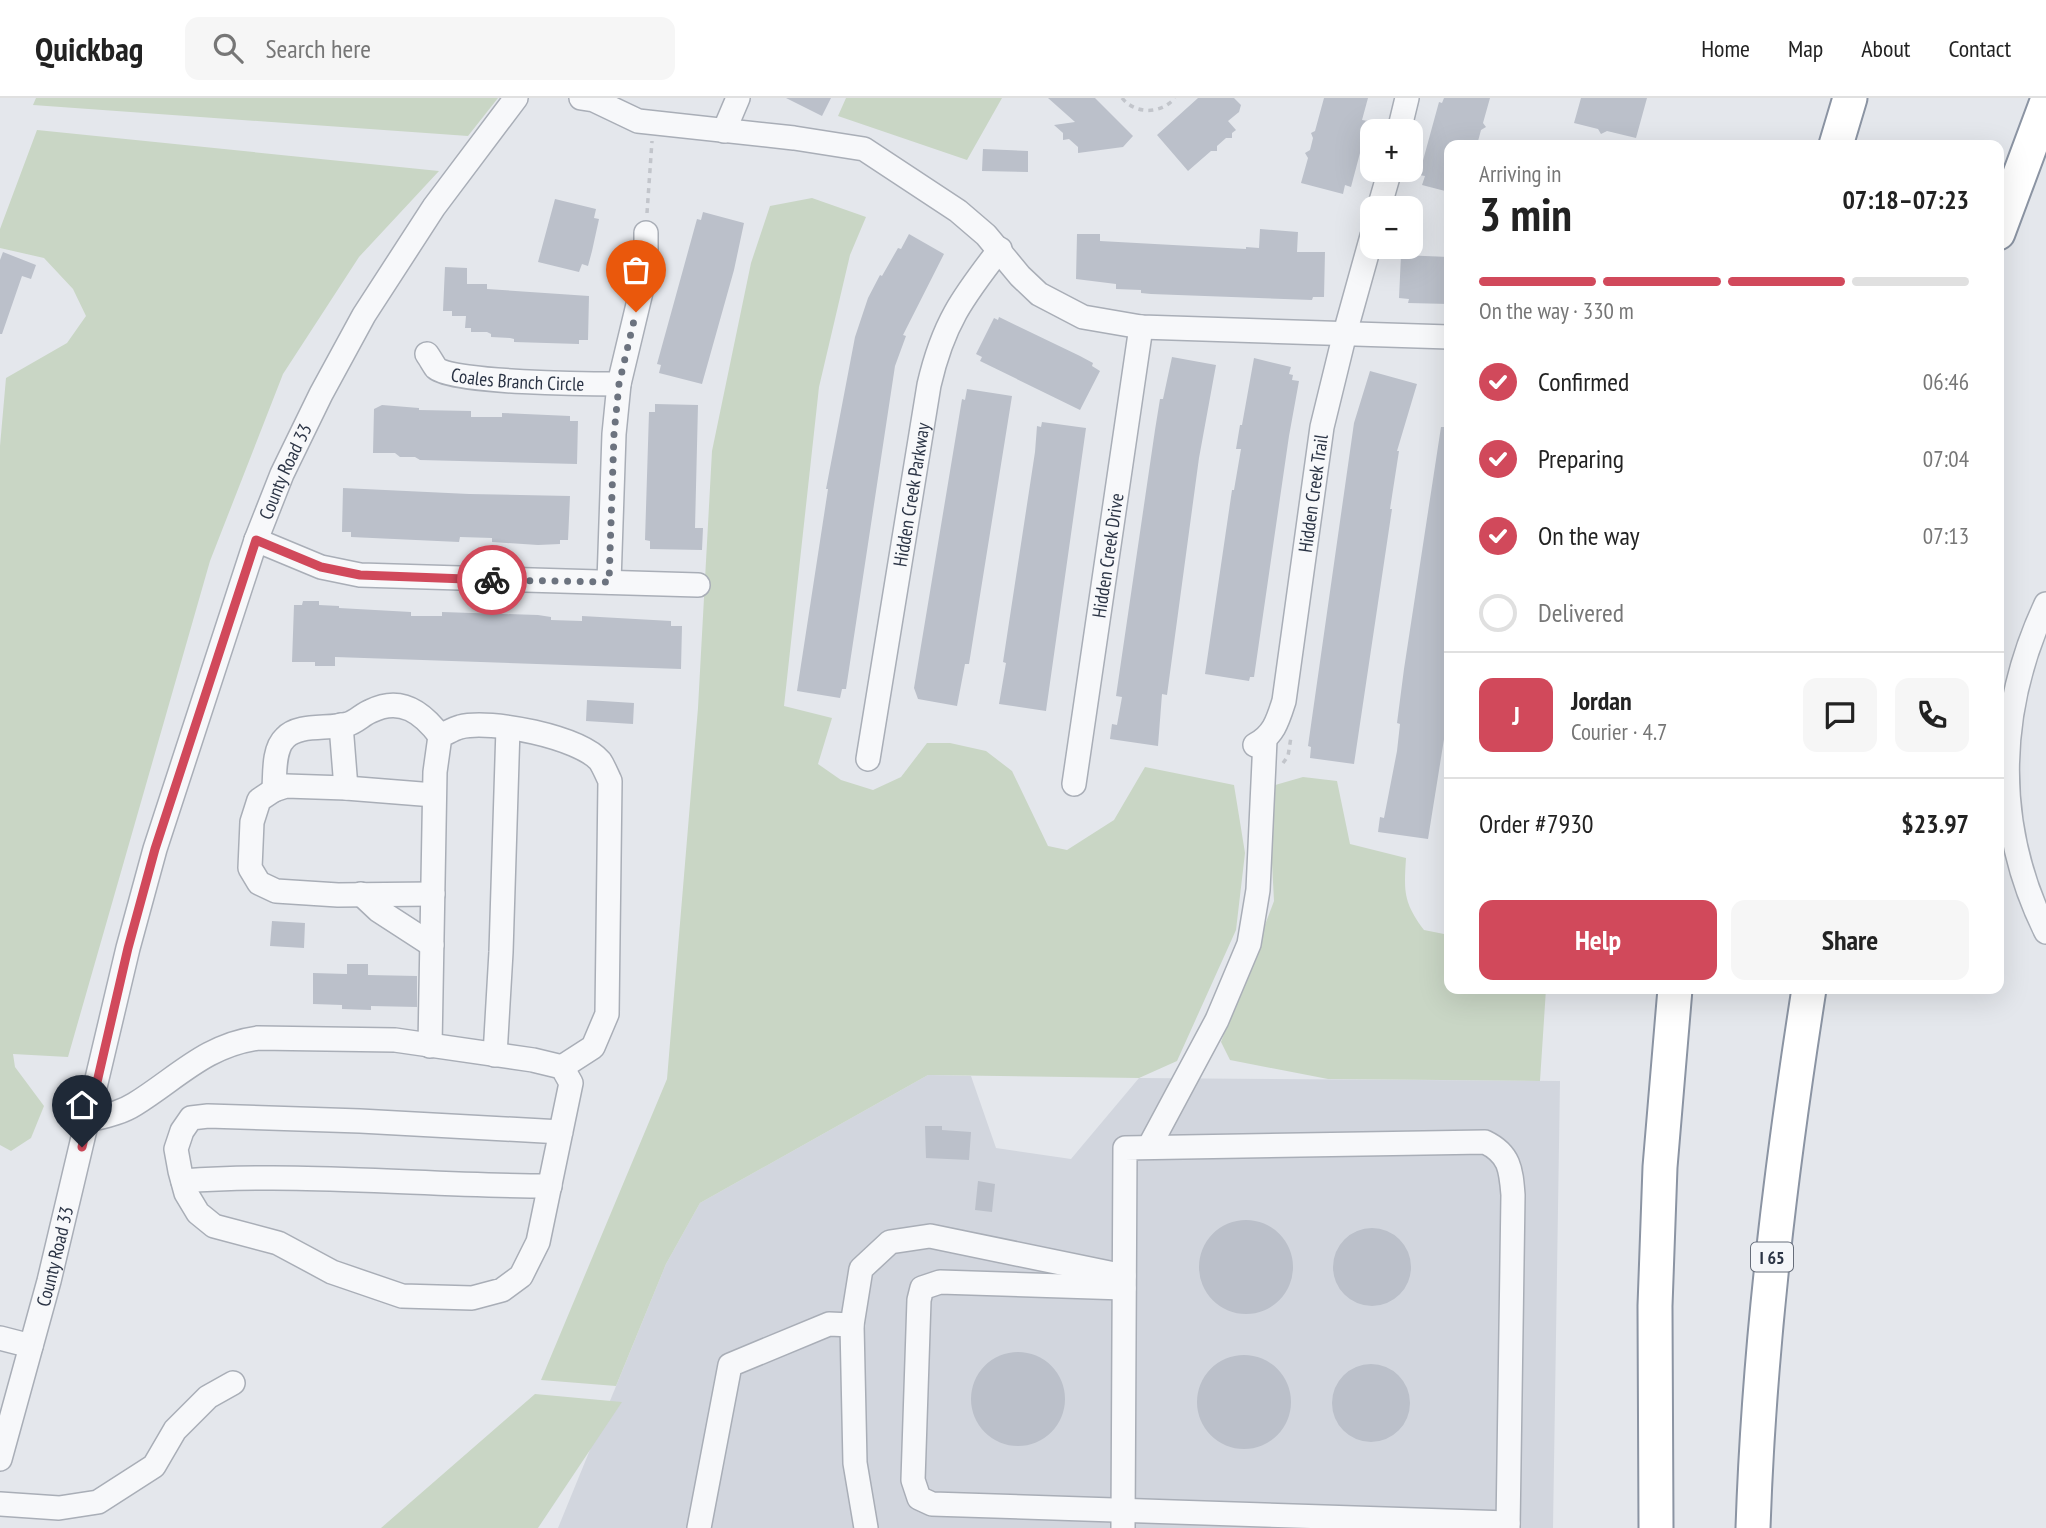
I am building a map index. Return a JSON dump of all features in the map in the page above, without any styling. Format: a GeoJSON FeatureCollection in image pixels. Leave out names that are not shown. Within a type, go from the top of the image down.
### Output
{"type":"FeatureCollection","features":[{"type":"Feature","properties":{"kind":"highway"},"geometry":{"type":"LineString","coordinates":[[1837,140],[1850,98]]}},
{"type":"Feature","properties":{"kind":"highway"},"geometry":{"type":"LineString","coordinates":[[2004,217],[2046,104]]}},
{"type":"Feature","properties":{"kind":"highway"},"geometry":{"type":"LineString","coordinates":[[1646,1528],[1660,1167],[1675,994]]}},
{"type":"Feature","properties":{"kind":"highway","name":"I 65"},"geometry":{"type":"LineString","coordinates":[[1753,1528],[1772,1255],[1787,1130],[1808,994]]}},
{"type":"Feature","properties":{"kind":"highway"},"geometry":{"type":"LineString","coordinates":[[1655,1334],[1656,1528]]}},
{"type":"Feature","properties":{"kind":"street","name":"County Road 33"},"geometry":{"type":"LineString","coordinates":[[0,1459],[89,1120],[128,948],[155,849],[256,540],[299,439],[364,315],[434,207],[516,98]]}},
{"type":"Feature","properties":{"kind":"street"},"geometry":{"type":"LineString","coordinates":[[724,131],[738,98]]}},
{"type":"Feature","properties":{"kind":"street"},"geometry":{"type":"LineString","coordinates":[[1402,119],[1407,98]]}},
{"type":"Feature","properties":{"kind":"street"},"geometry":{"type":"LineString","coordinates":[[589,99],[638,121],[864,149],[958,211],[1000,249],[1020,276],[1039,294],[1083,317],[1141,327],[1444,337]]}},
{"type":"Feature","properties":{"kind":"street"},"geometry":{"type":"LineString","coordinates":[[609,582],[614,434],[619,384],[646,267],[646,233]]}},
{"type":"Feature","properties":{"kind":"street","name":"Hidden Creek Parkway"},"geometry":{"type":"LineString","coordinates":[[868,759],[926,398],[936,354],[957,307],[1000,249]]}},
{"type":"Feature","properties":{"kind":"street","name":"Hidden Creek Trail"},"geometry":{"type":"LineString","coordinates":[[1149,1147],[1217,1020],[1249,944],[1258,890],[1260,742],[1278,721],[1284,701],[1322,427],[1366,259]]}},
{"type":"Feature","properties":{"kind":"street","name":"Hidden Creek Drive"},"geometry":{"type":"LineString","coordinates":[[1074,784],[1141,327]]}},
{"type":"Feature","properties":{"kind":"street","name":"Coales Branch Circle"},"geometry":{"type":"LineString","coordinates":[[427,354],[436,368],[455,376],[563,384],[619,384]]}},
{"type":"Feature","properties":{"kind":"street"},"geometry":{"type":"LineString","coordinates":[[256,540],[321,567],[360,575],[698,585]]}},
{"type":"Feature","properties":{"kind":"street"},"geometry":{"type":"LineString","coordinates":[[2046,604],[2027,653],[2014,702],[2006,787],[2021,870],[2046,932]]}},
{"type":"Feature","properties":{"kind":"street"},"geometry":{"type":"LineString","coordinates":[[274,790],[277,754],[282,740],[291,733],[349,724],[384,705],[401,705],[426,718],[440,736],[434,795],[430,1046]]}},
{"type":"Feature","properties":{"kind":"street"},"geometry":{"type":"LineString","coordinates":[[341,725],[346,788]]}},
{"type":"Feature","properties":{"kind":"street"},"geometry":{"type":"LineString","coordinates":[[89,1120],[133,1105],[206,1055],[239,1040],[395,1040],[562,1067],[593,1047],[607,1014],[610,781],[600,761],[578,746],[537,732],[461,726],[440,736]]}},
{"type":"Feature","properties":{"kind":"street"},"geometry":{"type":"LineString","coordinates":[[495,1055],[508,728]]}},
{"type":"Feature","properties":{"kind":"street"},"geometry":{"type":"LineString","coordinates":[[433,894],[276,891],[259,883],[250,868],[252,822],[259,800],[274,790],[286,786],[434,795]]}},
{"type":"Feature","properties":{"kind":"street"},"geometry":{"type":"LineString","coordinates":[[361,894],[379,910],[432,945]]}},
{"type":"Feature","properties":{"kind":"street"},"geometry":{"type":"LineString","coordinates":[[561,1132],[208,1116],[191,1118],[182,1130],[176,1149],[186,1193],[198,1213],[214,1226],[278,1243],[332,1272],[402,1296],[472,1298],[502,1290],[522,1276],[538,1242],[550,1186],[571,1083],[562,1067]]}},
{"type":"Feature","properties":{"kind":"street"},"geometry":{"type":"LineString","coordinates":[[1123,1519],[1125,1282],[1125,1147],[1485,1142],[1496,1147],[1510,1166],[1513,1195],[1508,1526],[1123,1519],[932,1504],[919,1498],[913,1480],[919,1300],[922,1288],[940,1282],[1125,1282]]}},
{"type":"Feature","properties":{"kind":"street"},"geometry":{"type":"LineString","coordinates":[[183,1181],[232,1177],[550,1186]]}},
{"type":"Feature","properties":{"kind":"street"},"geometry":{"type":"LineString","coordinates":[[866,1528],[855,1463],[852,1325],[861,1269],[890,1242],[930,1236],[1125,1282]]}},
{"type":"Feature","properties":{"kind":"street"},"geometry":{"type":"LineString","coordinates":[[699,1528],[730,1365],[829,1324],[852,1325]]}},
{"type":"Feature","properties":{"kind":"street"},"geometry":{"type":"LineString","coordinates":[[0,1338],[31,1346]]}},
{"type":"Feature","properties":{"kind":"street"},"geometry":{"type":"LineString","coordinates":[[0,1504],[59,1508],[98,1502],[154,1466],[175,1430],[208,1397],[233,1383]]}},
{"type":"Feature","properties":{"kind":"path"},"geometry":{"type":"LineString","coordinates":[[1122,98],[1140,110],[1151,111],[1162,109],[1175,98]]}},
{"type":"Feature","properties":{"kind":"path"},"geometry":{"type":"LineString","coordinates":[[646,233],[650,152],[655,123]]}},
{"type":"Feature","properties":{"kind":"path"},"geometry":{"type":"LineString","coordinates":[[1282,764],[1288,756],[1292,733]]}},
{"type":"Feature","properties":{"kind":"shaded area"},"geometry":{"type":"Polygon","coordinates":[[[928,1075],[971,1076],[996,1148],[1071,1159],[1139,1078],[1560,1081],[1553,1528],[558,1528],[666,1264],[700,1203],[928,1075]]]}},
{"type":"Feature","properties":{"kind":"green space"},"geometry":{"type":"Polygon","coordinates":[[[36,98],[498,98],[468,136],[33,105],[36,98]]]}},
{"type":"Feature","properties":{"kind":"green space"},"geometry":{"type":"Polygon","coordinates":[[[846,98],[1002,98],[967,160],[838,116],[846,98]]]}},
{"type":"Feature","properties":{"kind":"green space"},"geometry":{"type":"Polygon","coordinates":[[[37,130],[439,171],[359,257],[283,374],[210,561],[68,1057],[13,1054],[15,1067],[44,1106],[31,1138],[11,1151],[0,1145],[0,446],[6,378],[67,343],[86,316],[73,289],[44,258],[0,248],[0,229],[37,130]]]}},
{"type":"Feature","properties":{"kind":"green space"},"geometry":{"type":"Polygon","coordinates":[[[812,198],[866,217],[850,255],[819,387],[784,706],[832,718],[818,764],[841,780],[873,790],[901,777],[927,743],[950,743],[986,751],[1012,771],[1048,846],[1067,850],[1114,820],[1145,767],[1234,785],[1245,853],[1236,930],[1177,1061],[1139,1078],[928,1075],[700,1203],[666,1264],[616,1386],[541,1380],[667,1079],[698,708],[712,451],[751,263],[770,206],[812,198]]]}},
{"type":"Feature","properties":{"kind":"green space"},"geometry":{"type":"Polygon","coordinates":[[[1303,777],[1337,781],[1350,844],[1406,858],[1405,888],[1412,912],[1424,930],[1444,934],[1444,994],[1546,994],[1540,1081],[1328,1079],[1230,1060],[1221,1042],[1274,901],[1268,787],[1303,777]]]}},
{"type":"Feature","properties":{"kind":"green space"},"geometry":{"type":"Polygon","coordinates":[[[535,1394],[622,1402],[538,1528],[381,1528],[535,1394]]]}},
{"type":"Feature","properties":{"kind":"building"},"geometry":{"type":"Polygon","coordinates":[[[786,98],[831,98],[822,116],[786,98]]]}},
{"type":"Feature","properties":{"kind":"building"},"geometry":{"type":"Polygon","coordinates":[[[1048,98],[1095,98],[1133,136],[1123,147],[1078,153],[1078,147],[1069,139],[1063,140],[1063,133],[1054,125],[1075,122],[1048,98]]]}},
{"type":"Feature","properties":{"kind":"building"},"geometry":{"type":"Polygon","coordinates":[[[1198,98],[1234,98],[1241,105],[1239,112],[1228,121],[1236,130],[1232,133],[1232,138],[1226,138],[1217,146],[1217,151],[1211,151],[1188,171],[1157,135],[1198,98]]]}},
{"type":"Feature","properties":{"kind":"building"},"geometry":{"type":"Polygon","coordinates":[[[1324,98],[1368,98],[1362,119],[1360,119],[1360,153],[1351,187],[1345,185],[1343,194],[1301,183],[1308,158],[1305,153],[1310,150],[1313,138],[1311,133],[1315,131],[1324,98]]]}},
{"type":"Feature","properties":{"kind":"building"},"geometry":{"type":"Polygon","coordinates":[[[1444,98],[1490,98],[1483,123],[1486,127],[1481,130],[1478,140],[1444,140],[1444,191],[1422,185],[1425,176],[1423,160],[1439,102],[1442,103],[1444,98]]]}},
{"type":"Feature","properties":{"kind":"building"},"geometry":{"type":"Polygon","coordinates":[[[1581,98],[1647,98],[1636,138],[1607,131],[1601,134],[1598,129],[1574,123],[1581,98]]]}},
{"type":"Feature","properties":{"kind":"building"},"geometry":{"type":"Polygon","coordinates":[[[983,149],[1028,151],[1028,172],[982,171],[983,149]]]}},
{"type":"Feature","properties":{"kind":"building"},"geometry":{"type":"Polygon","coordinates":[[[555,199],[596,209],[594,218],[599,219],[588,266],[582,264],[579,272],[538,262],[555,199]]]}},
{"type":"Feature","properties":{"kind":"building"},"geometry":{"type":"Polygon","coordinates":[[[703,212],[744,223],[734,270],[702,384],[659,373],[661,365],[657,364],[697,219],[701,220],[703,212]]]}},
{"type":"Feature","properties":{"kind":"building"},"geometry":{"type":"Polygon","coordinates":[[[1260,229],[1298,232],[1297,252],[1325,252],[1324,297],[1313,297],[1312,300],[1151,294],[1141,293],[1141,290],[1116,289],[1116,284],[1076,279],[1077,234],[1100,234],[1100,241],[1246,249],[1259,248],[1260,229]]]}},
{"type":"Feature","properties":{"kind":"building"},"geometry":{"type":"Polygon","coordinates":[[[909,234],[944,254],[903,335],[906,336],[895,366],[846,689],[842,689],[840,698],[797,691],[826,489],[855,337],[868,298],[880,275],[882,276],[909,234]]]}},
{"type":"Feature","properties":{"kind":"building"},"geometry":{"type":"Polygon","coordinates":[[[3,252],[36,265],[31,279],[22,276],[0,334],[0,260],[3,252]]]}},
{"type":"Feature","properties":{"kind":"building"},"geometry":{"type":"Polygon","coordinates":[[[1444,257],[1444,304],[1408,303],[1409,299],[1399,298],[1401,259],[1444,257]]]}},
{"type":"Feature","properties":{"kind":"building"},"geometry":{"type":"Polygon","coordinates":[[[445,267],[467,268],[467,284],[487,284],[487,289],[589,296],[588,340],[579,340],[579,344],[514,342],[514,339],[510,338],[491,337],[487,332],[471,332],[471,328],[465,328],[466,316],[452,316],[452,311],[443,311],[445,267]]]}},
{"type":"Feature","properties":{"kind":"building"},"geometry":{"type":"Polygon","coordinates":[[[999,317],[1080,356],[1093,363],[1092,366],[1100,371],[1080,410],[980,361],[982,357],[976,354],[994,318],[998,320],[999,317]]]}},
{"type":"Feature","properties":{"kind":"building"},"geometry":{"type":"Polygon","coordinates":[[[1172,357],[1216,365],[1199,458],[1167,695],[1162,694],[1158,746],[1110,739],[1112,724],[1117,725],[1122,697],[1116,696],[1160,399],[1163,399],[1172,357]]]}},
{"type":"Feature","properties":{"kind":"building"},"geometry":{"type":"Polygon","coordinates":[[[1254,358],[1291,367],[1289,374],[1293,375],[1292,380],[1299,381],[1254,677],[1250,677],[1249,681],[1205,674],[1232,490],[1241,449],[1236,449],[1254,358]]]}},
{"type":"Feature","properties":{"kind":"building"},"geometry":{"type":"Polygon","coordinates":[[[1370,371],[1417,384],[1397,451],[1392,509],[1354,764],[1310,758],[1311,747],[1308,746],[1354,423],[1370,371]]]}},
{"type":"Feature","properties":{"kind":"building"},"geometry":{"type":"Polygon","coordinates":[[[967,389],[1012,396],[969,664],[965,664],[957,706],[918,699],[914,688],[962,399],[965,400],[967,389]]]}},
{"type":"Feature","properties":{"kind":"building"},"geometry":{"type":"Polygon","coordinates":[[[655,404],[698,405],[695,528],[703,528],[702,550],[650,549],[650,541],[645,540],[649,412],[655,412],[655,404]]]}},
{"type":"Feature","properties":{"kind":"building"},"geometry":{"type":"Polygon","coordinates":[[[382,405],[419,410],[471,411],[471,417],[502,417],[502,413],[570,416],[570,421],[578,421],[577,464],[420,460],[415,457],[400,457],[395,453],[373,453],[374,409],[382,405]]]}},
{"type":"Feature","properties":{"kind":"building"},"geometry":{"type":"Polygon","coordinates":[[[1042,422],[1086,428],[1046,711],[999,704],[1037,426],[1041,427],[1042,422]]]}},
{"type":"Feature","properties":{"kind":"building"},"geometry":{"type":"Polygon","coordinates":[[[1441,427],[1444,427],[1444,739],[1428,839],[1378,832],[1380,817],[1384,818],[1397,751],[1400,724],[1397,723],[1441,427]]]}},
{"type":"Feature","properties":{"kind":"building"},"geometry":{"type":"Polygon","coordinates":[[[343,488],[570,496],[568,540],[560,540],[560,544],[538,545],[492,542],[492,538],[460,537],[459,542],[351,537],[351,532],[342,532],[343,488]]]}},
{"type":"Feature","properties":{"kind":"building"},"geometry":{"type":"Polygon","coordinates":[[[303,601],[319,601],[319,605],[339,608],[411,612],[411,616],[442,616],[442,612],[538,615],[551,617],[551,620],[582,621],[582,616],[671,621],[671,626],[682,626],[681,669],[335,657],[335,666],[315,666],[315,662],[292,662],[294,605],[302,605],[303,601]]]}},
{"type":"Feature","properties":{"kind":"building"},"geometry":{"type":"Polygon","coordinates":[[[587,700],[634,703],[633,724],[586,721],[587,700]]]}},
{"type":"Feature","properties":{"kind":"building"},"geometry":{"type":"Polygon","coordinates":[[[272,921],[305,923],[304,948],[270,946],[272,921]]]}},
{"type":"Feature","properties":{"kind":"building"},"geometry":{"type":"Polygon","coordinates":[[[347,964],[368,964],[368,975],[417,976],[417,1007],[371,1006],[371,1010],[313,1004],[313,973],[347,974],[347,964]]]}},
{"type":"Feature","properties":{"kind":"building"},"geometry":{"type":"Polygon","coordinates":[[[925,1126],[942,1126],[942,1130],[971,1132],[969,1160],[926,1158],[925,1126]]]}},
{"type":"Feature","properties":{"kind":"building"},"geometry":{"type":"Polygon","coordinates":[[[978,1181],[995,1184],[992,1212],[975,1210],[978,1181]]]}},
{"type":"Feature","properties":{"kind":"building"},"geometry":{"type":"Polygon","coordinates":[[[1237,1220],[1255,1220],[1280,1233],[1290,1249],[1293,1267],[1290,1285],[1280,1301],[1255,1314],[1237,1314],[1212,1301],[1199,1276],[1199,1258],[1212,1233],[1237,1220]]]}},
{"type":"Feature","properties":{"kind":"building"},"geometry":{"type":"Polygon","coordinates":[[[1372,1228],[1387,1231],[1400,1239],[1408,1252],[1411,1267],[1408,1282],[1400,1295],[1387,1303],[1372,1306],[1357,1303],[1344,1295],[1336,1282],[1333,1267],[1336,1252],[1344,1239],[1357,1231],[1372,1228]]]}},
{"type":"Feature","properties":{"kind":"building"},"geometry":{"type":"Polygon","coordinates":[[[1009,1352],[1027,1352],[1052,1365],[1062,1381],[1065,1399],[1062,1417],[1052,1433],[1027,1446],[1009,1446],[984,1433],[971,1408],[971,1390],[984,1365],[1009,1352]]]}},
{"type":"Feature","properties":{"kind":"building"},"geometry":{"type":"Polygon","coordinates":[[[1235,1355],[1253,1355],[1278,1368],[1288,1384],[1291,1402],[1288,1420],[1278,1436],[1253,1449],[1235,1449],[1210,1436],[1197,1411],[1197,1393],[1210,1368],[1235,1355]]]}},
{"type":"Feature","properties":{"kind":"building"},"geometry":{"type":"Polygon","coordinates":[[[1371,1364],[1386,1367],[1399,1375],[1407,1388],[1410,1403],[1407,1418],[1399,1431],[1386,1439],[1371,1442],[1356,1439],[1343,1431],[1335,1418],[1332,1403],[1335,1388],[1343,1375],[1356,1367],[1371,1364]]]}},
{"type":"Feature","properties":{"kind":"way so far"},"geometry":{"type":"LineString","coordinates":[[492,580],[609,582],[614,434],[619,384],[636,312]]}},
{"type":"Feature","properties":{"kind":"route"},"geometry":{"type":"LineString","coordinates":[[82,1147],[128,948],[155,849],[256,540],[340,572],[492,580]]}}]}
